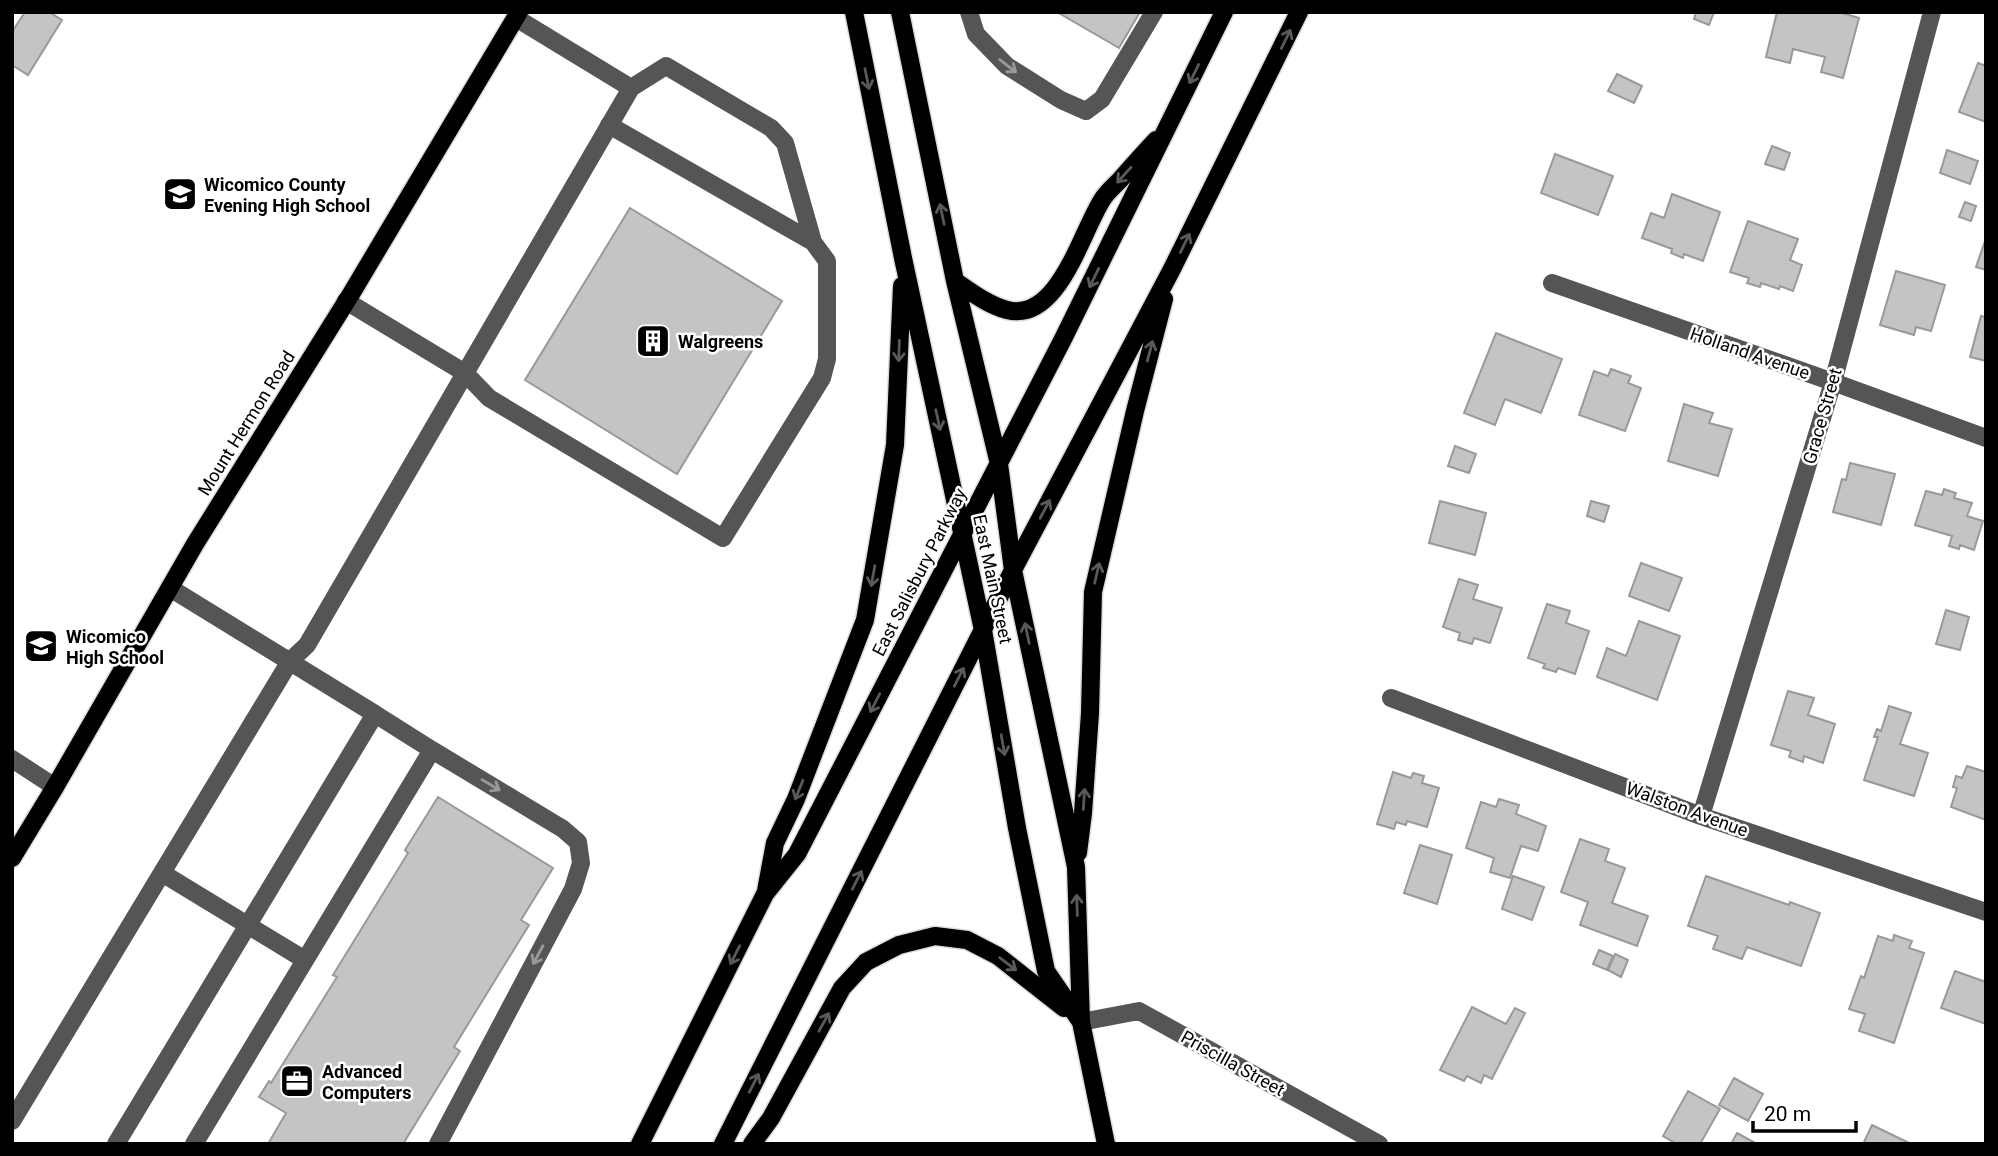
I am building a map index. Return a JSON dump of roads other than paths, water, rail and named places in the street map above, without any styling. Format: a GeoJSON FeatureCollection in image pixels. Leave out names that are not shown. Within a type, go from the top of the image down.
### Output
{"type":"FeatureCollection","features":[{"type":"Feature","properties":{"kind":"main road","name":"East Main Street"},"geometry":{"type":"LineString","coordinates":[[854,12],[903,258],[983,629],[1017,828],[1046,971],[1081,1022]]}},
{"type":"Feature","properties":{"kind":"main road","name":"East Main Street"},"geometry":{"type":"LineString","coordinates":[[900,12],[955,281],[999,464],[1013,569],[1076,867],[1081,1022],[1106,1144]]}},
{"type":"Feature","properties":{"kind":"main road","name":"East Salisbury Parkway"},"geometry":{"type":"LineString","coordinates":[[640,1144],[765,894],[797,854],[999,464],[1224,12]]}},
{"type":"Feature","properties":{"kind":"main road"},"geometry":{"type":"LineString","coordinates":[[723,1144],[1013,569],[1172,269],[1299,12]]}},
{"type":"Feature","properties":{"kind":"main road","name":"Mount Hermon Road"},"geometry":{"type":"LineString","coordinates":[[12,858],[170,588],[517,15]]}},
{"type":"Feature","properties":{"kind":"main road"},"geometry":{"type":"LineString","coordinates":[[955,281],[977,296],[1007,310],[1023,312],[1037,307],[1065,274],[1102,198],[1170,124]]}},
{"type":"Feature","properties":{"kind":"main road"},"geometry":{"type":"LineString","coordinates":[[765,894],[775,843],[796,799],[865,620],[895,445],[903,258]]}},
{"type":"Feature","properties":{"kind":"main road"},"geometry":{"type":"LineString","coordinates":[[1076,867],[1090,713],[1093,592],[1135,411],[1172,269]]}},
{"type":"Feature","properties":{"kind":"main road"},"geometry":{"type":"LineString","coordinates":[[752,1144],[771,1118],[842,988],[866,962],[899,945],[935,936],[967,940],[998,956],[1081,1022]]}},
{"type":"Feature","properties":{"kind":"street"},"geometry":{"type":"LineString","coordinates":[[969,12],[976,34],[1007,66],[1061,100],[1086,111],[1102,99],[1154,12]]}},
{"type":"Feature","properties":{"kind":"street","name":"Grace Street"},"geometry":{"type":"LineString","coordinates":[[1702,816],[1833,382],[1932,12]]}},
{"type":"Feature","properties":{"kind":"street"},"geometry":{"type":"LineString","coordinates":[[517,15],[631,88]]}},
{"type":"Feature","properties":{"kind":"street"},"geometry":{"type":"LineString","coordinates":[[12,1121],[290,661],[307,645],[465,373],[609,125],[631,88],[666,66],[771,128],[785,143],[813,242],[827,261],[827,359],[822,378],[723,538],[489,398],[465,373],[346,301]]}},
{"type":"Feature","properties":{"kind":"street"},"geometry":{"type":"LineString","coordinates":[[609,125],[813,242]]}},
{"type":"Feature","properties":{"kind":"street","name":"Holland Avenue"},"geometry":{"type":"LineString","coordinates":[[1552,283],[1986,438]]}},
{"type":"Feature","properties":{"kind":"street"},"geometry":{"type":"LineString","coordinates":[[170,588],[564,829],[578,842],[580,863],[573,889],[438,1144]]}},
{"type":"Feature","properties":{"kind":"street","name":"Walston Avenue"},"geometry":{"type":"LineString","coordinates":[[1391,698],[1702,816],[1986,912]]}},
{"type":"Feature","properties":{"kind":"street"},"geometry":{"type":"LineString","coordinates":[[116,1144],[375,714]]}},
{"type":"Feature","properties":{"kind":"street"},"geometry":{"type":"LineString","coordinates":[[194,1144],[432,750]]}},
{"type":"Feature","properties":{"kind":"street"},"geometry":{"type":"LineString","coordinates":[[12,759],[55,787]]}},
{"type":"Feature","properties":{"kind":"street"},"geometry":{"type":"LineString","coordinates":[[162,873],[305,960]]}},
{"type":"Feature","properties":{"kind":"street","name":"Priscilla Street"},"geometry":{"type":"LineString","coordinates":[[1081,1022],[1139,1011],[1379,1144]]}},
{"type":"Feature","properties":{"kind":"place","name":"Wicomico County Evening High School"},"geometry":{"type":"Point","coordinates":[180,194]}},
{"type":"Feature","properties":{"kind":"place","name":"Walgreens"},"geometry":{"type":"Point","coordinates":[653,341]}},
{"type":"Feature","properties":{"kind":"place","name":"Wicomico High School"},"geometry":{"type":"Point","coordinates":[41,646]}},
{"type":"Feature","properties":{"kind":"place","name":"Advanced Computers"},"geometry":{"type":"Point","coordinates":[297,1081]}}]}
